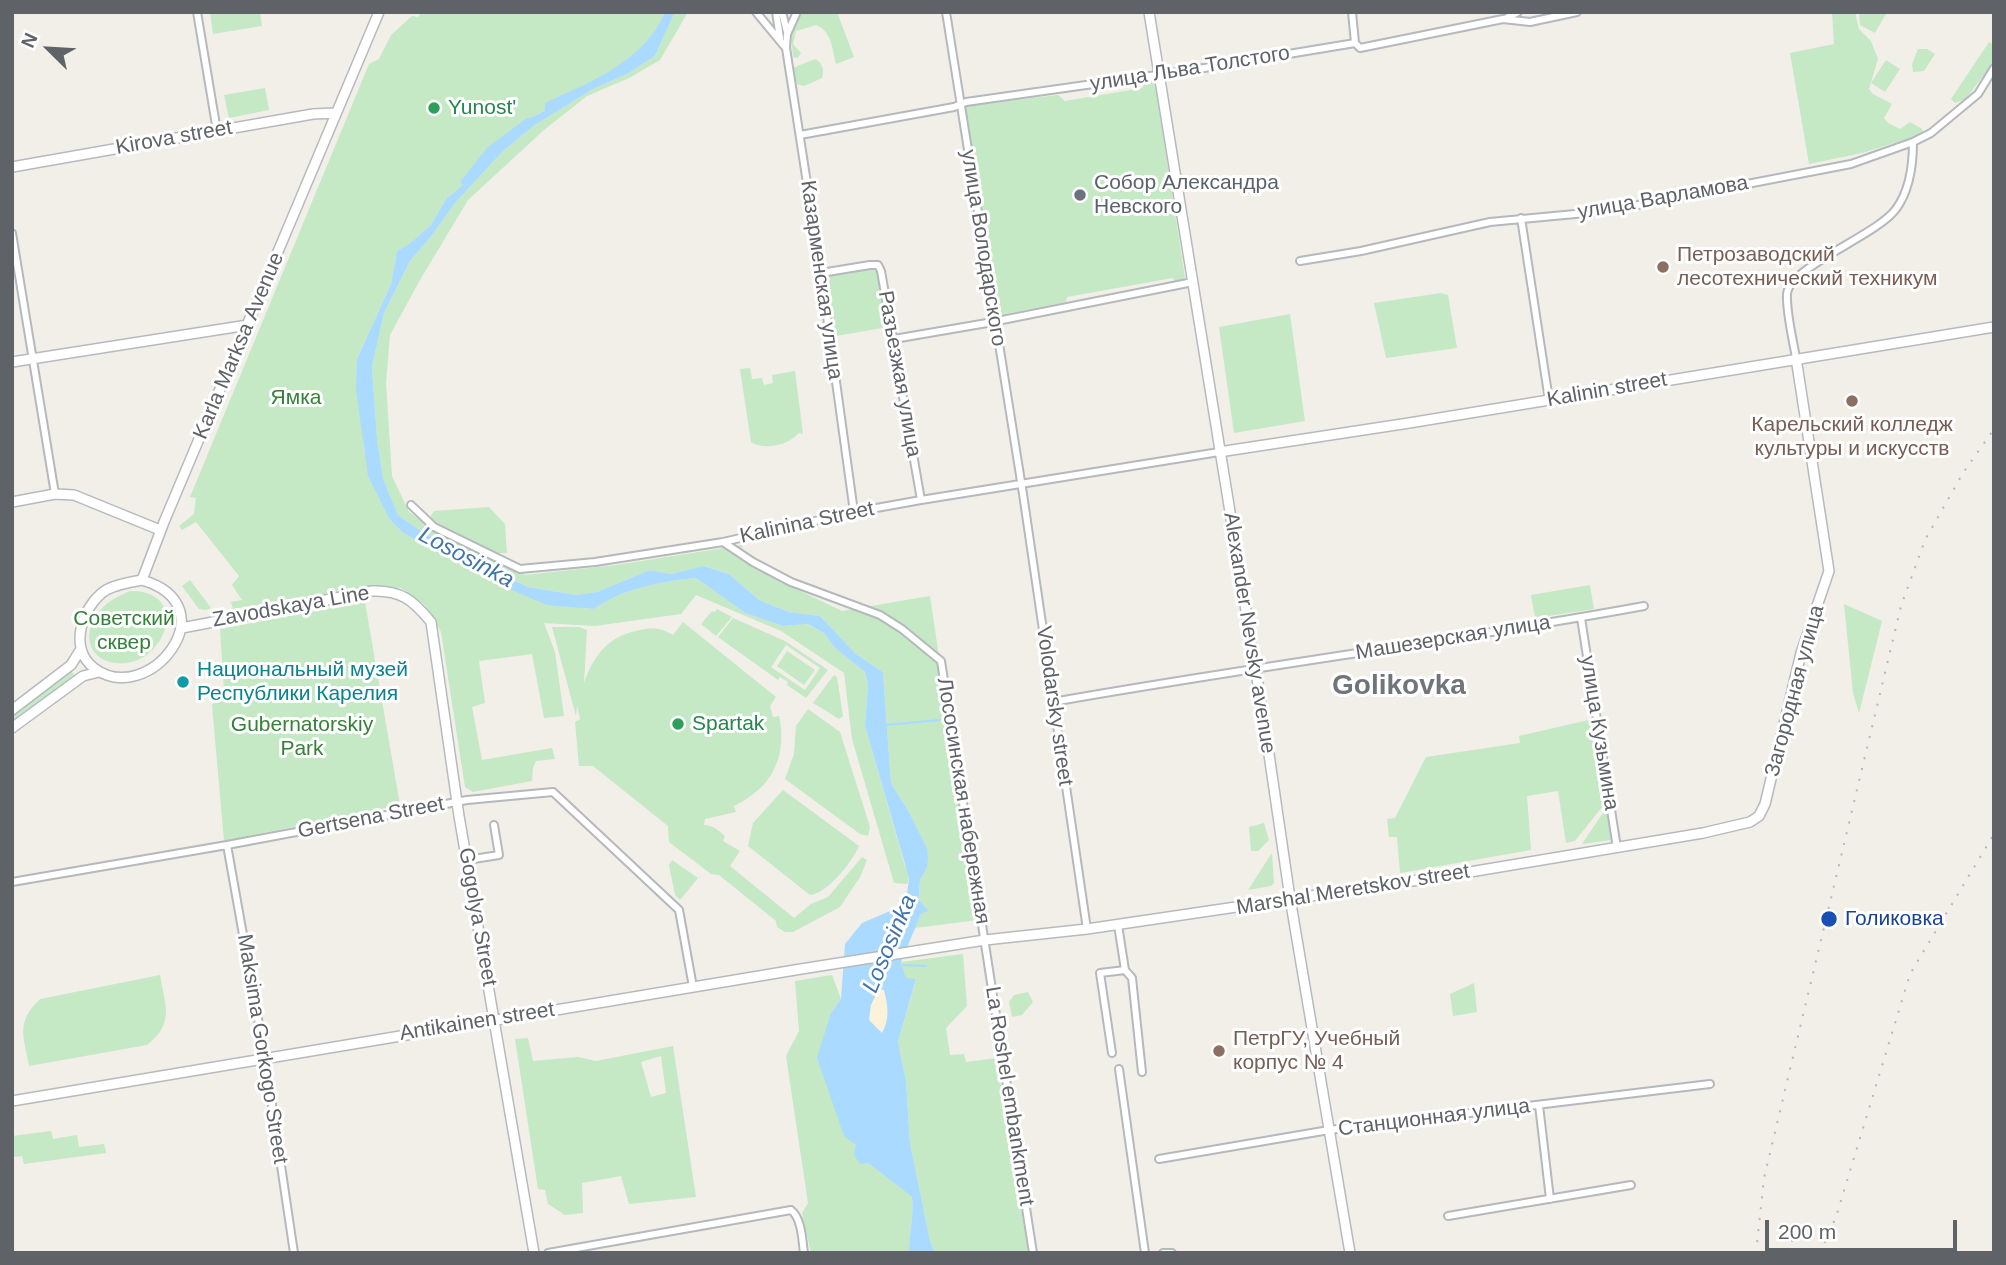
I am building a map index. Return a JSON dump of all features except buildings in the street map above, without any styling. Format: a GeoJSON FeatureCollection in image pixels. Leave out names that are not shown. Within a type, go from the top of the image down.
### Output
{"type":"FeatureCollection","features":[{"type":"Feature","properties":{"kind":"main road","name":"Karla Marksa Avenue"},"geometry":{"type":"LineString","coordinates":[[142,580],[160,530],[379,12]]}},
{"type":"Feature","properties":{"kind":"main road","name":"Alexander Nevsky avenue"},"geometry":{"type":"LineString","coordinates":[[1149,12],[1256,668],[1290,898],[1350,1253]]}},
{"type":"Feature","properties":{"kind":"main road","name":"Kirova street"},"geometry":{"type":"LineString","coordinates":[[12,167],[313,114],[335,113]]}},
{"type":"Feature","properties":{"kind":"main road"},"geometry":{"type":"LineString","coordinates":[[12,362],[248,325]]}},
{"type":"Feature","properties":{"kind":"main road","name":"Kalinin street"},"geometry":{"type":"LineString","coordinates":[[1219,452],[1994,327]]}},
{"type":"Feature","properties":{"kind":"main road","name":"Загородная улица"},"geometry":{"type":"LineString","coordinates":[[1759,816],[1775,768],[1801,653],[1829,571],[1796,358]]}},
{"type":"Feature","properties":{"kind":"main road"},"geometry":{"type":"LineString","coordinates":[[12,502],[55,494],[74,495],[160,530]]}},
{"type":"Feature","properties":{"kind":"main road"},"geometry":{"type":"LineString","coordinates":[[142,580],[156,584],[172,596],[178,605],[182,628],[167,655],[146,673],[135,677],[99,672],[91,666],[81,649],[82,623],[94,601],[107,590],[142,580]]}},
{"type":"Feature","properties":{"kind":"main road","name":"Zavodskaya Line"},"geometry":{"type":"LineString","coordinates":[[182,628],[372,591],[390,591],[416,604],[431,622]]}},
{"type":"Feature","properties":{"kind":"main road","name":"Gogolya Street"},"geometry":{"type":"LineString","coordinates":[[431,622],[457,802],[534,1253]]}},
{"type":"Feature","properties":{"kind":"main road"},"geometry":{"type":"LineString","coordinates":[[12,710],[71,665],[81,649]]}},
{"type":"Feature","properties":{"kind":"main road"},"geometry":{"type":"LineString","coordinates":[[12,728],[83,676],[99,672]]}},
{"type":"Feature","properties":{"kind":"main road","name":"Marshal Meretskov street"},"geometry":{"type":"LineString","coordinates":[[943,947],[1118,925],[1446,876],[1727,829],[1750,822],[1759,816]]}},
{"type":"Feature","properties":{"kind":"main road","name":"Antikainen street"},"geometry":{"type":"LineString","coordinates":[[12,1101],[943,947]]}},
{"type":"Feature","properties":{"kind":"street"},"geometry":{"type":"LineString","coordinates":[[197,12],[217,131]]}},
{"type":"Feature","properties":{"kind":"street"},"geometry":{"type":"LineString","coordinates":[[756,12],[786,48]]}},
{"type":"Feature","properties":{"kind":"street"},"geometry":{"type":"LineString","coordinates":[[779,12],[780,40]]}},
{"type":"Feature","properties":{"kind":"street"},"geometry":{"type":"LineString","coordinates":[[779,12],[787,34]]}},
{"type":"Feature","properties":{"kind":"street"},"geometry":{"type":"LineString","coordinates":[[786,48],[787,34],[797,12]]}},
{"type":"Feature","properties":{"kind":"street","name":"улица Володарского"},"geometry":{"type":"LineString","coordinates":[[946,12],[1021,483]]}},
{"type":"Feature","properties":{"kind":"street"},"geometry":{"type":"LineString","coordinates":[[1352,12],[1355,43]]}},
{"type":"Feature","properties":{"kind":"street"},"geometry":{"type":"LineString","coordinates":[[1488,12],[1489,22]]}},
{"type":"Feature","properties":{"kind":"street"},"geometry":{"type":"LineString","coordinates":[[1503,19],[1518,12]]}},
{"type":"Feature","properties":{"kind":"street","name":"улица Льва Толстого"},"geometry":{"type":"LineString","coordinates":[[800,135],[960,104],[1355,43],[1360,48],[1503,19],[1530,22],[1577,12]]}},
{"type":"Feature","properties":{"kind":"street","name":"Казарменская улица"},"geometry":{"type":"LineString","coordinates":[[786,48],[854,512]]}},
{"type":"Feature","properties":{"kind":"street","name":"улица Варламова"},"geometry":{"type":"LineString","coordinates":[[1300,261],[1361,251],[1490,222],[1607,211],[1851,164],[1913,142],[1948,121],[1978,94],[1994,68]]}},
{"type":"Feature","properties":{"kind":"street"},"geometry":{"type":"LineString","coordinates":[[1796,358],[1787,293],[1793,280],[1809,267],[1882,224],[1897,208],[1909,180],[1913,142]]}},
{"type":"Feature","properties":{"kind":"street"},"geometry":{"type":"LineString","coordinates":[[1521,218],[1549,400]]}},
{"type":"Feature","properties":{"kind":"street"},"geometry":{"type":"LineString","coordinates":[[12,233],[55,494]]}},
{"type":"Feature","properties":{"kind":"street","name":"Разъезжая улица"},"geometry":{"type":"LineString","coordinates":[[821,273],[878,265],[894,339],[921,500]]}},
{"type":"Feature","properties":{"kind":"street"},"geometry":{"type":"LineString","coordinates":[[894,339],[1193,282]]}},
{"type":"Feature","properties":{"kind":"street","name":"Kalinina Street"},"geometry":{"type":"LineString","coordinates":[[411,505],[434,527],[520,569],[595,562],[723,542],[854,512],[1219,452]]}},
{"type":"Feature","properties":{"kind":"street","name":"Volodarsky street"},"geometry":{"type":"LineString","coordinates":[[1021,483],[1087,929]]}},
{"type":"Feature","properties":{"kind":"street","name":"Лососинская набережная"},"geometry":{"type":"LineString","coordinates":[[723,542],[791,582],[880,615],[941,661],[985,940]]}},
{"type":"Feature","properties":{"kind":"street","name":"Машезерская улица"},"geometry":{"type":"LineString","coordinates":[[1054,702],[1256,668],[1493,634],[1644,606]]}},
{"type":"Feature","properties":{"kind":"street","name":"улица Кузьмина"},"geometry":{"type":"LineString","coordinates":[[1581,618],[1617,848]]}},
{"type":"Feature","properties":{"kind":"street","name":"Gertsena Street"},"geometry":{"type":"LineString","coordinates":[[12,882],[457,802],[553,792],[679,910],[693,987]]}},
{"type":"Feature","properties":{"kind":"street"},"geometry":{"type":"LineString","coordinates":[[467,860],[499,855],[494,825]]}},
{"type":"Feature","properties":{"kind":"street","name":"Maksima Gorkogo Street"},"geometry":{"type":"LineString","coordinates":[[228,845],[265,1058],[294,1253]]}},
{"type":"Feature","properties":{"kind":"street"},"geometry":{"type":"LineString","coordinates":[[1118,925],[1125,970],[1132,978],[1142,1072]]}},
{"type":"Feature","properties":{"kind":"street","name":"La Roshel embankment"},"geometry":{"type":"LineString","coordinates":[[985,940],[1033,1253]]}},
{"type":"Feature","properties":{"kind":"street"},"geometry":{"type":"LineString","coordinates":[[1112,1053],[1100,973],[1125,970]]}},
{"type":"Feature","properties":{"kind":"street"},"geometry":{"type":"LineString","coordinates":[[1119,1069],[1146,1253]]}},
{"type":"Feature","properties":{"kind":"street","name":"Станционная улица"},"geometry":{"type":"LineString","coordinates":[[1159,1159],[1329,1130],[1710,1084]]}},
{"type":"Feature","properties":{"kind":"street"},"geometry":{"type":"LineString","coordinates":[[1539,1105],[1550,1199]]}},
{"type":"Feature","properties":{"kind":"street"},"geometry":{"type":"LineString","coordinates":[[1448,1216],[1631,1185]]}},
{"type":"Feature","properties":{"kind":"street"},"geometry":{"type":"LineString","coordinates":[[548,1253],[791,1210],[796,1213],[798,1219],[804,1253]]}},
{"type":"Feature","properties":{"kind":"street"},"geometry":{"type":"LineString","coordinates":[[1163,1253],[1172,1253]]}},
{"type":"Feature","properties":{"kind":"green space"},"geometry":{"type":"Polygon","coordinates":[[[210,12],[260,12],[262,26],[213,34],[210,12]]]}},
{"type":"Feature","properties":{"kind":"green space","name":"Ямка"},"geometry":{"type":"Polygon","coordinates":[[[422,12],[665,12],[655,31],[626,61],[590,85],[527,118],[460,182],[464,185],[446,199],[431,225],[397,251],[391,284],[357,359],[364,450],[390,520],[403,533],[468,568],[582,608],[594,609],[643,587],[696,578],[745,613],[783,626],[806,624],[824,633],[835,648],[865,672],[868,684],[865,726],[905,866],[910,874],[907,884],[894,883],[852,739],[844,673],[781,631],[696,595],[681,614],[595,626],[544,623],[555,652],[564,716],[544,718],[532,654],[479,661],[485,703],[472,707],[482,760],[552,748],[555,759],[536,761],[532,781],[473,792],[465,787],[441,632],[424,604],[401,588],[367,587],[233,609],[231,602],[242,600],[232,585],[239,576],[196,522],[182,530],[179,526],[194,514],[196,498],[190,497],[369,64],[379,59],[391,35],[412,16],[418,17],[422,12]]]}},
{"type":"Feature","properties":{"kind":"green space"},"geometry":{"type":"Polygon","coordinates":[[[675,12],[688,12],[660,60],[629,78],[587,96],[544,130],[468,200],[390,335],[386,383],[392,476],[409,512],[426,524],[434,511],[489,507],[505,524],[507,553],[480,553],[525,575],[616,565],[743,545],[736,557],[842,611],[930,596],[978,920],[915,928],[921,914],[929,911],[919,900],[920,880],[927,868],[927,848],[891,783],[883,672],[856,654],[820,616],[789,612],[759,600],[729,574],[705,566],[671,574],[650,570],[597,592],[576,595],[528,587],[493,571],[398,515],[383,478],[377,439],[372,367],[384,313],[410,261],[455,203],[503,151],[535,125],[593,89],[627,74],[655,56],[675,12]]]}},
{"type":"Feature","properties":{"kind":"green space"},"geometry":{"type":"Polygon","coordinates":[[[802,12],[837,12],[854,57],[836,64],[828,36],[816,25],[796,31],[793,44],[801,53],[798,58],[793,57],[791,34],[802,12]]]}},
{"type":"Feature","properties":{"kind":"green space"},"geometry":{"type":"Polygon","coordinates":[[[1832,12],[1855,12],[1859,29],[1871,41],[1878,59],[1869,89],[1892,104],[1884,118],[1900,129],[1910,122],[1922,129],[1923,134],[1862,153],[1809,164],[1790,53],[1834,44],[1832,12]]]}},
{"type":"Feature","properties":{"kind":"green space"},"geometry":{"type":"Polygon","coordinates":[[[1859,12],[1887,12],[1875,33],[1860,25],[1859,12]]]}},
{"type":"Feature","properties":{"kind":"green space"},"geometry":{"type":"Polygon","coordinates":[[[1989,42],[1994,45],[1994,61],[1966,99],[1955,103],[1951,99],[1989,42]]]}},
{"type":"Feature","properties":{"kind":"green space"},"geometry":{"type":"Polygon","coordinates":[[[1918,49],[1927,49],[1935,54],[1924,71],[1913,72],[1912,64],[1918,49]]]}},
{"type":"Feature","properties":{"kind":"green space"},"geometry":{"type":"Polygon","coordinates":[[[815,59],[822,67],[822,78],[804,86],[797,84],[793,69],[815,59]]]}},
{"type":"Feature","properties":{"kind":"green space"},"geometry":{"type":"Polygon","coordinates":[[[1886,60],[1900,69],[1885,92],[1871,83],[1886,60]]]}},
{"type":"Feature","properties":{"kind":"green space"},"geometry":{"type":"Polygon","coordinates":[[[1153,80],[1185,278],[1175,283],[1173,278],[1067,297],[1066,302],[1000,315],[964,108],[1058,95],[1065,101],[1143,88],[1142,82],[1153,80]]]}},
{"type":"Feature","properties":{"kind":"green space"},"geometry":{"type":"Polygon","coordinates":[[[265,88],[269,110],[229,118],[224,95],[265,88]]]}},
{"type":"Feature","properties":{"kind":"green space"},"geometry":{"type":"Polygon","coordinates":[[[874,269],[878,274],[888,327],[836,336],[826,275],[874,269]]]}},
{"type":"Feature","properties":{"kind":"green space"},"geometry":{"type":"Polygon","coordinates":[[[1441,293],[1448,295],[1457,348],[1386,358],[1374,303],[1441,293]]]}},
{"type":"Feature","properties":{"kind":"green space"},"geometry":{"type":"Polygon","coordinates":[[[1290,314],[1305,421],[1234,433],[1219,327],[1290,314]]]}},
{"type":"Feature","properties":{"kind":"green space"},"geometry":{"type":"Polygon","coordinates":[[[750,368],[752,379],[762,378],[764,385],[773,383],[772,375],[795,371],[803,434],[799,433],[789,441],[776,445],[763,446],[751,442],[740,369],[750,368]]]}},
{"type":"Feature","properties":{"kind":"green space"},"geometry":{"type":"Polygon","coordinates":[[[190,580],[211,608],[199,609],[182,586],[190,580]]]}},
{"type":"Feature","properties":{"kind":"green space"},"geometry":{"type":"Polygon","coordinates":[[[1590,585],[1594,609],[1535,618],[1531,595],[1590,585]]]}},
{"type":"Feature","properties":{"kind":"green space","name":"Советский сквер"},"geometry":{"type":"Polygon","coordinates":[[[130,591],[149,594],[161,603],[166,615],[165,629],[159,643],[148,654],[133,662],[106,661],[93,651],[90,628],[105,605],[130,591]]]}},
{"type":"Feature","properties":{"kind":"green space","name":"Gubernatorskiy Park"},"geometry":{"type":"Polygon","coordinates":[[[365,602],[400,805],[224,841],[212,705],[224,691],[220,629],[365,602]]]}},
{"type":"Feature","properties":{"kind":"green space"},"geometry":{"type":"Polygon","coordinates":[[[1844,604],[1882,621],[1859,713],[1853,693],[1844,604]]]}},
{"type":"Feature","properties":{"kind":"green space"},"geometry":{"type":"Polygon","coordinates":[[[717,609],[732,617],[716,636],[701,624],[717,609]]]}},
{"type":"Feature","properties":{"kind":"green space"},"geometry":{"type":"Polygon","coordinates":[[[733,618],[785,641],[828,670],[806,698],[787,685],[788,682],[780,677],[778,680],[718,637],[733,618]],[[786,645],[771,667],[805,690],[820,668],[786,645]]]}},
{"type":"Feature","properties":{"kind":"green space","name":"Spartak"},"geometry":{"type":"Polygon","coordinates":[[[683,622],[776,697],[770,706],[773,717],[779,716],[781,748],[773,771],[758,791],[734,806],[736,812],[705,819],[704,825],[718,830],[725,836],[723,841],[740,851],[730,866],[794,918],[811,904],[828,897],[862,857],[867,860],[860,877],[840,907],[793,932],[785,932],[777,927],[776,921],[719,875],[711,874],[669,842],[668,826],[593,766],[579,766],[575,722],[580,719],[577,706],[576,716],[552,627],[579,627],[587,630],[584,683],[602,650],[617,638],[650,628],[673,635],[683,622]]]}},
{"type":"Feature","properties":{"kind":"green space"},"geometry":{"type":"Polygon","coordinates":[[[787,651],[815,670],[804,685],[777,666],[787,651]]]}},
{"type":"Feature","properties":{"kind":"green space"},"geometry":{"type":"Polygon","coordinates":[[[71,671],[75,676],[12,724],[12,716],[71,671]]]}},
{"type":"Feature","properties":{"kind":"green space"},"geometry":{"type":"Polygon","coordinates":[[[834,675],[837,677],[843,716],[839,719],[813,703],[834,675]]]}},
{"type":"Feature","properties":{"kind":"green space"},"geometry":{"type":"Polygon","coordinates":[[[808,709],[840,732],[870,827],[868,836],[860,834],[785,779],[794,754],[796,726],[808,709]]]}},
{"type":"Feature","properties":{"kind":"green space"},"geometry":{"type":"Polygon","coordinates":[[[1593,719],[1606,802],[1575,841],[1566,843],[1558,791],[1527,796],[1531,850],[1400,873],[1397,837],[1389,837],[1387,819],[1395,818],[1426,757],[1520,743],[1519,736],[1593,719]]]}},
{"type":"Feature","properties":{"kind":"green space"},"geometry":{"type":"Polygon","coordinates":[[[783,790],[859,846],[839,876],[817,893],[810,895],[748,846],[753,823],[783,790]]]}},
{"type":"Feature","properties":{"kind":"green space"},"geometry":{"type":"Polygon","coordinates":[[[1607,807],[1612,840],[1582,844],[1607,807]]]}},
{"type":"Feature","properties":{"kind":"green space"},"geometry":{"type":"Polygon","coordinates":[[[1264,823],[1269,840],[1258,851],[1251,851],[1249,827],[1264,823]]]}},
{"type":"Feature","properties":{"kind":"green space"},"geometry":{"type":"Polygon","coordinates":[[[1272,853],[1274,883],[1271,886],[1248,890],[1272,853]]]}},
{"type":"Feature","properties":{"kind":"green space"},"geometry":{"type":"Polygon","coordinates":[[[672,860],[698,878],[680,900],[675,895],[669,865],[672,860]]]}},
{"type":"Feature","properties":{"kind":"green space"},"geometry":{"type":"Polygon","coordinates":[[[963,954],[967,1006],[946,1028],[950,1055],[964,1054],[966,1062],[997,1058],[1028,1253],[935,1253],[930,1241],[910,1143],[906,1081],[898,1042],[916,980],[906,978],[901,962],[963,954]]]}},
{"type":"Feature","properties":{"kind":"green space"},"geometry":{"type":"Polygon","coordinates":[[[160,975],[165,1021],[156,1037],[147,1045],[29,1066],[24,1023],[40,999],[160,975]]]}},
{"type":"Feature","properties":{"kind":"green space"},"geometry":{"type":"Polygon","coordinates":[[[832,975],[841,999],[831,1013],[856,1145],[868,1163],[912,1197],[909,1253],[811,1253],[802,1213],[808,1203],[786,1056],[799,1031],[795,981],[832,975]]]}},
{"type":"Feature","properties":{"kind":"green space"},"geometry":{"type":"Polygon","coordinates":[[[1474,983],[1477,1012],[1453,1016],[1450,994],[1474,983]]]}},
{"type":"Feature","properties":{"kind":"green space"},"geometry":{"type":"Polygon","coordinates":[[[1028,992],[1033,1002],[1022,1015],[1012,1017],[1009,1002],[1014,995],[1028,992]]]}},
{"type":"Feature","properties":{"kind":"green space"},"geometry":{"type":"Polygon","coordinates":[[[528,1038],[533,1061],[578,1057],[596,1061],[673,1046],[696,1197],[629,1204],[621,1176],[582,1183],[583,1213],[565,1215],[548,1204],[545,1190],[538,1189],[515,1039],[528,1038]],[[661,1056],[641,1062],[651,1097],[666,1093],[661,1056]]]}},
{"type":"Feature","properties":{"kind":"green space"},"geometry":{"type":"Polygon","coordinates":[[[51,1131],[53,1139],[77,1135],[79,1147],[104,1144],[106,1153],[24,1164],[22,1156],[13,1157],[12,1136],[51,1131]]]}},
{"type":"Feature","properties":{"kind":"sand"},"geometry":{"type":"Polygon","coordinates":[[[879,989],[884,990],[887,1007],[882,1034],[869,1019],[871,1005],[879,989]]]}},
{"type":"Feature","properties":{"kind":"water","name":"Lososinka"},"geometry":{"type":"Polygon","coordinates":[[[665,12],[675,12],[655,56],[627,74],[593,89],[535,125],[503,151],[455,203],[410,261],[384,313],[372,367],[377,439],[383,478],[398,515],[493,571],[528,587],[576,595],[597,592],[650,570],[671,574],[704,566],[729,574],[759,600],[789,612],[820,616],[856,654],[883,672],[891,783],[927,848],[928,858],[927,868],[920,880],[919,900],[929,911],[921,914],[901,962],[906,978],[916,979],[898,1042],[906,1081],[910,1143],[930,1241],[935,1253],[909,1253],[912,1197],[868,1163],[860,1164],[854,1155],[856,1145],[844,1136],[817,1058],[831,1013],[841,999],[845,944],[862,923],[902,906],[909,878],[865,726],[868,684],[865,672],[835,648],[824,633],[807,624],[783,626],[745,613],[696,578],[643,587],[594,609],[547,605],[507,588],[403,533],[390,520],[368,476],[356,390],[357,359],[391,284],[397,251],[431,225],[446,199],[463,185],[460,182],[487,148],[527,118],[545,110],[545,103],[597,78],[630,57],[656,29],[665,12]],[[879,989],[871,1005],[869,1020],[882,1033],[888,1012],[884,990],[879,989]]]}},
{"type":"Feature","properties":{"kind":"waterway"},"geometry":{"type":"LineString","coordinates":[[885,725],[940,720]]}},
{"type":"Feature","properties":{"kind":"waterway","name":"Lososinka"},"geometry":{"type":"LineString","coordinates":[[903,965],[926,966]]}},
{"type":"Feature","properties":{"kind":"railway"},"geometry":{"type":"LineString","coordinates":[[1756,1253],[1764,1178],[1901,606],[1925,540],[1963,473],[1994,429]]}},
{"type":"Feature","properties":{"kind":"railway"},"geometry":{"type":"LineString","coordinates":[[1820,1253],[1836,1217],[1910,974],[1994,834]]}},
{"type":"Feature","properties":{"kind":"railway"},"geometry":{"type":"LineString","coordinates":[[1791,1229],[1793,1253]]}},
{"type":"Feature","properties":{"kind":"place","name":"Yunost'"},"geometry":{"type":"Point","coordinates":[434,108]}},
{"type":"Feature","properties":{"kind":"place","name":"Собор Александра Невского"},"geometry":{"type":"Point","coordinates":[1080,195]}},
{"type":"Feature","properties":{"kind":"place","name":"Петрозаводский лесотехнический техникум"},"geometry":{"type":"Point","coordinates":[1663,267]}},
{"type":"Feature","properties":{"kind":"place","name":"Карельский колледж культуры и искусств"},"geometry":{"type":"Point","coordinates":[1852,401]}},
{"type":"Feature","properties":{"kind":"place","name":"Национальный музей Республики Карелия"},"geometry":{"type":"Point","coordinates":[183,682]}},
{"type":"Feature","properties":{"kind":"place","name":"Spartak"},"geometry":{"type":"Point","coordinates":[678,724]}},
{"type":"Feature","properties":{"kind":"place","name":"Голиковка"},"geometry":{"type":"Point","coordinates":[1829,919]}},
{"type":"Feature","properties":{"kind":"place","name":"ПетрГУ, Учебный корпус № 4"},"geometry":{"type":"Point","coordinates":[1219,1051]}},
{"type":"Feature","properties":{"kind":"district","name":"Golikovka"},"geometry":{"type":"Point","coordinates":[1399,686]}}]}
